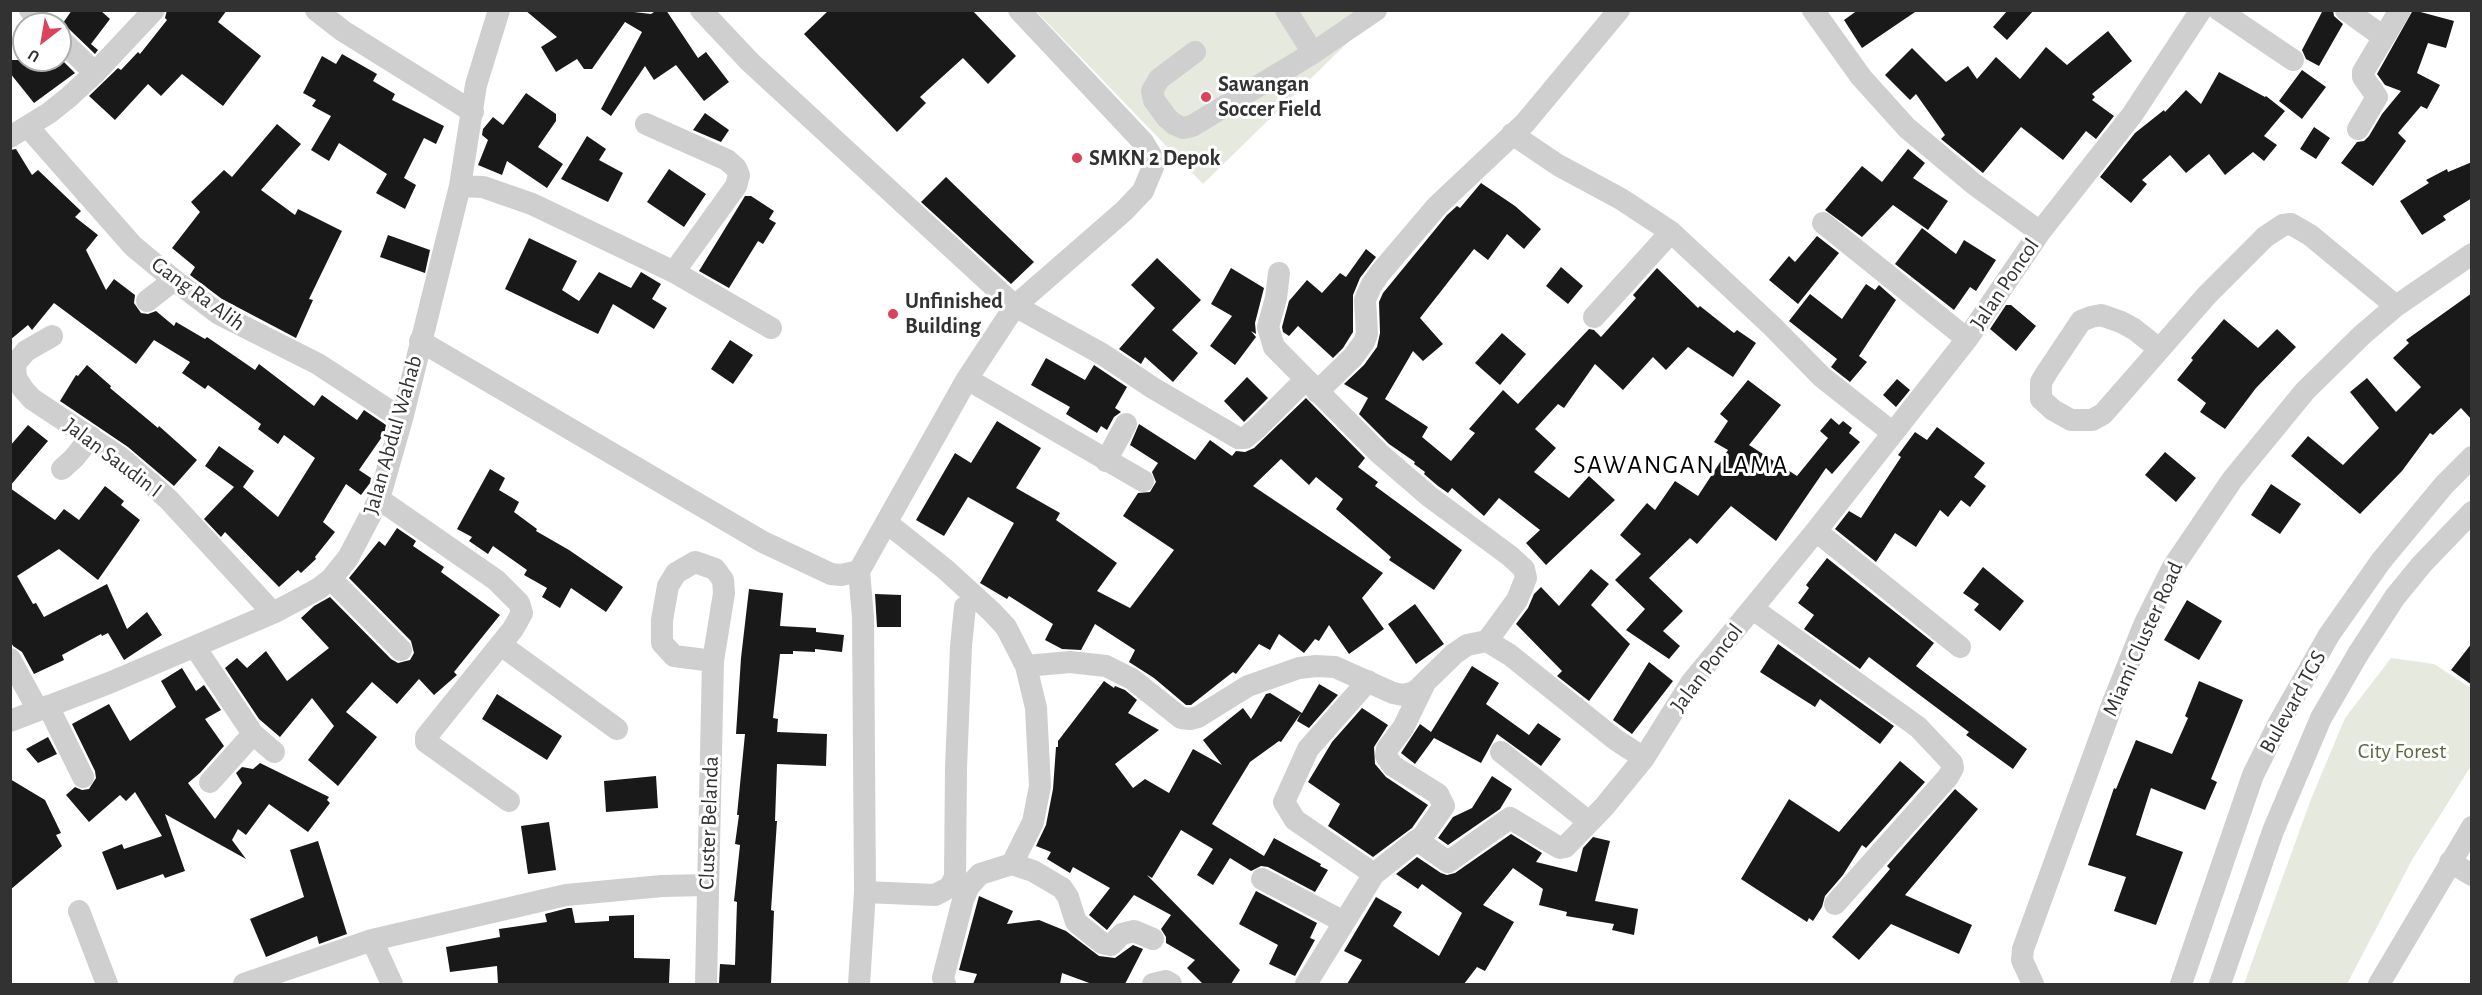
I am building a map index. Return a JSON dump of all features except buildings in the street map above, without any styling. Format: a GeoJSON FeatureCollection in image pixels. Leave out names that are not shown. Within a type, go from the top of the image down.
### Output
{"type":"FeatureCollection","features":[{"type":"Feature","properties":{"kind":"street"},"geometry":{"type":"LineString","coordinates":[[19,132],[69,97],[95,73],[154,10]]}},
{"type":"Feature","properties":{"kind":"street"},"geometry":{"type":"LineString","coordinates":[[316,10],[343,31],[473,112]]}},
{"type":"Feature","properties":{"kind":"street","name":"Jalan Abdul Wahab"},"geometry":{"type":"LineString","coordinates":[[10,721],[273,614],[318,589],[331,579],[352,550],[379,499],[402,419],[460,186],[479,73],[499,10]]}},
{"type":"Feature","properties":{"kind":"street"},"geometry":{"type":"LineString","coordinates":[[701,10],[750,62],[1015,306],[1102,354],[1153,388],[1238,438],[1245,438],[1311,386],[1353,357],[1367,334],[1365,300],[1371,286],[1437,206],[1512,134],[1619,10]]}},
{"type":"Feature","properties":{"kind":"street"},"geometry":{"type":"LineString","coordinates":[[859,984],[865,892],[863,617],[859,571],[967,379],[1015,306],[1130,205],[1148,183],[1154,160],[1143,142],[1019,10]]}},
{"type":"Feature","properties":{"kind":"street"},"geometry":{"type":"LineString","coordinates":[[1286,10],[1313,53]]}},
{"type":"Feature","properties":{"kind":"street"},"geometry":{"type":"LineString","coordinates":[[1195,52],[1159,79],[1152,92],[1154,100],[1167,118],[1183,128],[1192,126],[1313,53],[1376,10]]}},
{"type":"Feature","properties":{"kind":"street"},"geometry":{"type":"LineString","coordinates":[[1813,10],[1861,77],[1907,128],[1974,184],[2040,232]]}},
{"type":"Feature","properties":{"kind":"street","name":"Jalan Poncol"},"geometry":{"type":"LineString","coordinates":[[1420,840],[1443,861],[1448,862],[1510,818],[1560,848],[1565,847],[1589,822],[1644,758],[1691,683],[1816,531],[1967,339],[2040,232],[2132,115],[2201,10]]}},
{"type":"Feature","properties":{"kind":"street"},"geometry":{"type":"LineString","coordinates":[[2219,10],[2294,60]]}},
{"type":"Feature","properties":{"kind":"street"},"geometry":{"type":"LineString","coordinates":[[2346,10],[2382,36]]}},
{"type":"Feature","properties":{"kind":"street"},"geometry":{"type":"LineString","coordinates":[[2358,129],[2377,97],[2363,76],[2363,72],[2382,36],[2400,10]]}},
{"type":"Feature","properties":{"kind":"street"},"geometry":{"type":"LineString","coordinates":[[72,51],[95,73]]}},
{"type":"Feature","properties":{"kind":"street"},"geometry":{"type":"LineString","coordinates":[[646,124],[727,160],[736,168],[739,175],[736,186],[674,272]]}},
{"type":"Feature","properties":{"kind":"street","name":"Gang Ra Alih"},"geometry":{"type":"LineString","coordinates":[[19,132],[133,246],[219,315],[318,364],[402,419]]}},
{"type":"Feature","properties":{"kind":"street"},"geometry":{"type":"LineString","coordinates":[[1512,134],[1558,165],[1621,199],[1671,232],[1772,326],[1822,377],[1893,433]]}},
{"type":"Feature","properties":{"kind":"street"},"geometry":{"type":"LineString","coordinates":[[460,186],[483,187],[532,204],[674,272],[771,328]]}},
{"type":"Feature","properties":{"kind":"street"},"geometry":{"type":"LineString","coordinates":[[1823,223],[1967,339]]}},
{"type":"Feature","properties":{"kind":"street"},"geometry":{"type":"LineString","coordinates":[[2158,348],[2121,322],[2101,315],[2091,316],[2081,321],[2072,332],[2047,372],[2041,382],[2041,399],[2062,416],[2071,420],[2092,420],[2103,414],[2119,398],[2158,348],[2250,252],[2274,229],[2283,225],[2291,224],[2337,254],[2396,306]]}},
{"type":"Feature","properties":{"kind":"street"},"geometry":{"type":"LineString","coordinates":[[1594,317],[1671,232]]}},
{"type":"Feature","properties":{"kind":"street","name":"Miami Cluster Road"},"geometry":{"type":"LineString","coordinates":[[2033,984],[2022,960],[2023,948],[2112,705],[2158,596],[2189,541],[2211,508],[2277,424],[2333,363],[2396,306],[2472,254]]}},
{"type":"Feature","properties":{"kind":"street"},"geometry":{"type":"LineString","coordinates":[[1279,273],[1276,298],[1268,327],[1274,347],[1311,386],[1406,476],[1524,569],[1526,578],[1517,600],[1487,641],[1467,645],[1433,673],[1424,685],[1403,728],[1387,749],[1386,756],[1393,766],[1438,794],[1444,806],[1420,840],[1414,841],[1374,874],[1306,984]]}},
{"type":"Feature","properties":{"kind":"street"},"geometry":{"type":"LineString","coordinates":[[147,301],[174,280]]}},
{"type":"Feature","properties":{"kind":"street","name":"Jalan Saudin I"},"geometry":{"type":"LineString","coordinates":[[52,336],[26,351],[15,364],[16,378],[33,399],[121,458],[169,500],[273,614]]}},
{"type":"Feature","properties":{"kind":"street"},"geometry":{"type":"LineString","coordinates":[[420,341],[763,542],[831,574],[841,575],[859,571]]}},
{"type":"Feature","properties":{"kind":"street"},"geometry":{"type":"LineString","coordinates":[[967,379],[1143,482]]}},
{"type":"Feature","properties":{"kind":"street"},"geometry":{"type":"LineString","coordinates":[[1106,461],[1126,424]]}},
{"type":"Feature","properties":{"kind":"street"},"geometry":{"type":"LineString","coordinates":[[62,469],[91,438]]}},
{"type":"Feature","properties":{"kind":"street","name":"Bulevard TGS"},"geometry":{"type":"LineString","coordinates":[[2181,984],[2253,775],[2280,721],[2334,628],[2406,529],[2444,484],[2472,457]]}},
{"type":"Feature","properties":{"kind":"street"},"geometry":{"type":"LineString","coordinates":[[379,499],[496,580],[522,609],[520,619],[501,645],[426,737],[426,742],[509,801]]}},
{"type":"Feature","properties":{"kind":"street","name":"Bulevard TGS"},"geometry":{"type":"LineString","coordinates":[[2220,984],[2273,831],[2321,718],[2363,646],[2396,597],[2422,564],[2472,512]]}},
{"type":"Feature","properties":{"kind":"street"},"geometry":{"type":"LineString","coordinates":[[887,523],[945,569],[992,612],[1006,627],[1026,666],[1036,708],[1040,786],[1033,822],[1012,864]]}},
{"type":"Feature","properties":{"kind":"street"},"geometry":{"type":"LineString","coordinates":[[1816,531],[1960,647]]}},
{"type":"Feature","properties":{"kind":"street"},"geometry":{"type":"LineString","coordinates":[[331,579],[401,650]]}},
{"type":"Feature","properties":{"kind":"street"},"geometry":{"type":"LineString","coordinates":[[865,892],[935,895],[950,887],[955,877],[956,768],[961,646],[965,607]]}},
{"type":"Feature","properties":{"kind":"street"},"geometry":{"type":"LineString","coordinates":[[1753,609],[1918,727],[1952,763],[1953,768],[1948,777],[1835,904]]}},
{"type":"Feature","properties":{"kind":"street"},"geometry":{"type":"LineString","coordinates":[[2334,628],[2363,646]]}},
{"type":"Feature","properties":{"kind":"street"},"geometry":{"type":"LineString","coordinates":[[1487,641],[1510,656],[1616,741],[1644,758]]}},
{"type":"Feature","properties":{"kind":"street"},"geometry":{"type":"LineString","coordinates":[[501,645],[617,729]]}},
{"type":"Feature","properties":{"kind":"street"},"geometry":{"type":"LineString","coordinates":[[195,647],[253,734],[274,752]]}},
{"type":"Feature","properties":{"kind":"street"},"geometry":{"type":"LineString","coordinates":[[10,659],[43,708],[82,777]]}},
{"type":"Feature","properties":{"kind":"street","name":"Cluster Belanda"},"geometry":{"type":"LineString","coordinates":[[706,984],[713,662]]}},
{"type":"Feature","properties":{"kind":"street"},"geometry":{"type":"LineString","coordinates":[[1026,666],[1070,662],[1106,666],[1132,679],[1181,718],[1190,719],[1198,717],[1248,686],[1299,668],[1335,667],[1403,695],[1415,692],[1424,685]]}},
{"type":"Feature","properties":{"kind":"street"},"geometry":{"type":"LineString","coordinates":[[1368,681],[1308,749],[1284,802],[1295,820],[1374,874]]}},
{"type":"Feature","properties":{"kind":"street"},"geometry":{"type":"LineString","coordinates":[[210,782],[253,734]]}},
{"type":"Feature","properties":{"kind":"street"},"geometry":{"type":"LineString","coordinates":[[1502,752],[1589,822]]}},
{"type":"Feature","properties":{"kind":"street"},"geometry":{"type":"LineString","coordinates":[[2379,984],[2472,827]]}},
{"type":"Feature","properties":{"kind":"street"},"geometry":{"type":"LineString","coordinates":[[2450,862],[2472,875]]}},
{"type":"Feature","properties":{"kind":"street"},"geometry":{"type":"LineString","coordinates":[[945,984],[943,978],[963,900],[969,886],[980,874],[1012,864],[1034,871],[1062,888],[1068,897],[1076,922],[1102,943],[1111,945],[1127,932],[1141,933],[1153,939]]}},
{"type":"Feature","properties":{"kind":"street"},"geometry":{"type":"LineString","coordinates":[[1262,879],[1344,922]]}},
{"type":"Feature","properties":{"kind":"street"},"geometry":{"type":"LineString","coordinates":[[245,984],[372,940],[566,895],[662,886],[707,885]]}},
{"type":"Feature","properties":{"kind":"street"},"geometry":{"type":"LineString","coordinates":[[79,911],[107,984]]}},
{"type":"Feature","properties":{"kind":"street"},"geometry":{"type":"LineString","coordinates":[[372,940],[392,984]]}},
{"type":"Feature","properties":{"kind":"street"},"geometry":{"type":"LineString","coordinates":[[1153,984],[1166,981],[1171,984]]}},
{"type":"Feature","properties":{"kind":"green space","name":"Sawangan Soccer Field"},"geometry":{"type":"Polygon","coordinates":[[[1036,11],[1380,11],[1203,184],[1036,11]]]}},
{"type":"Feature","properties":{"kind":"green space","name":"City Forest"},"geometry":{"type":"Polygon","coordinates":[[[2391,658],[2434,664],[2471,688],[2471,766],[2412,860],[2347,984],[2244,984],[2311,799],[2345,718],[2391,658]]]}},
{"type":"Feature","properties":{"kind":"place","name":"Sawangan Soccer Field"},"geometry":{"type":"Point","coordinates":[1206,97]}},
{"type":"Feature","properties":{"kind":"place","name":"SMKN 2 Depok"},"geometry":{"type":"Point","coordinates":[1077,158]}},
{"type":"Feature","properties":{"kind":"place","name":"Unfinished Building"},"geometry":{"type":"Point","coordinates":[893,314]}},
{"type":"Feature","properties":{"kind":"district","name":"SAWANGAN LAMA"},"geometry":{"type":"Point","coordinates":[1681,465]}}]}
